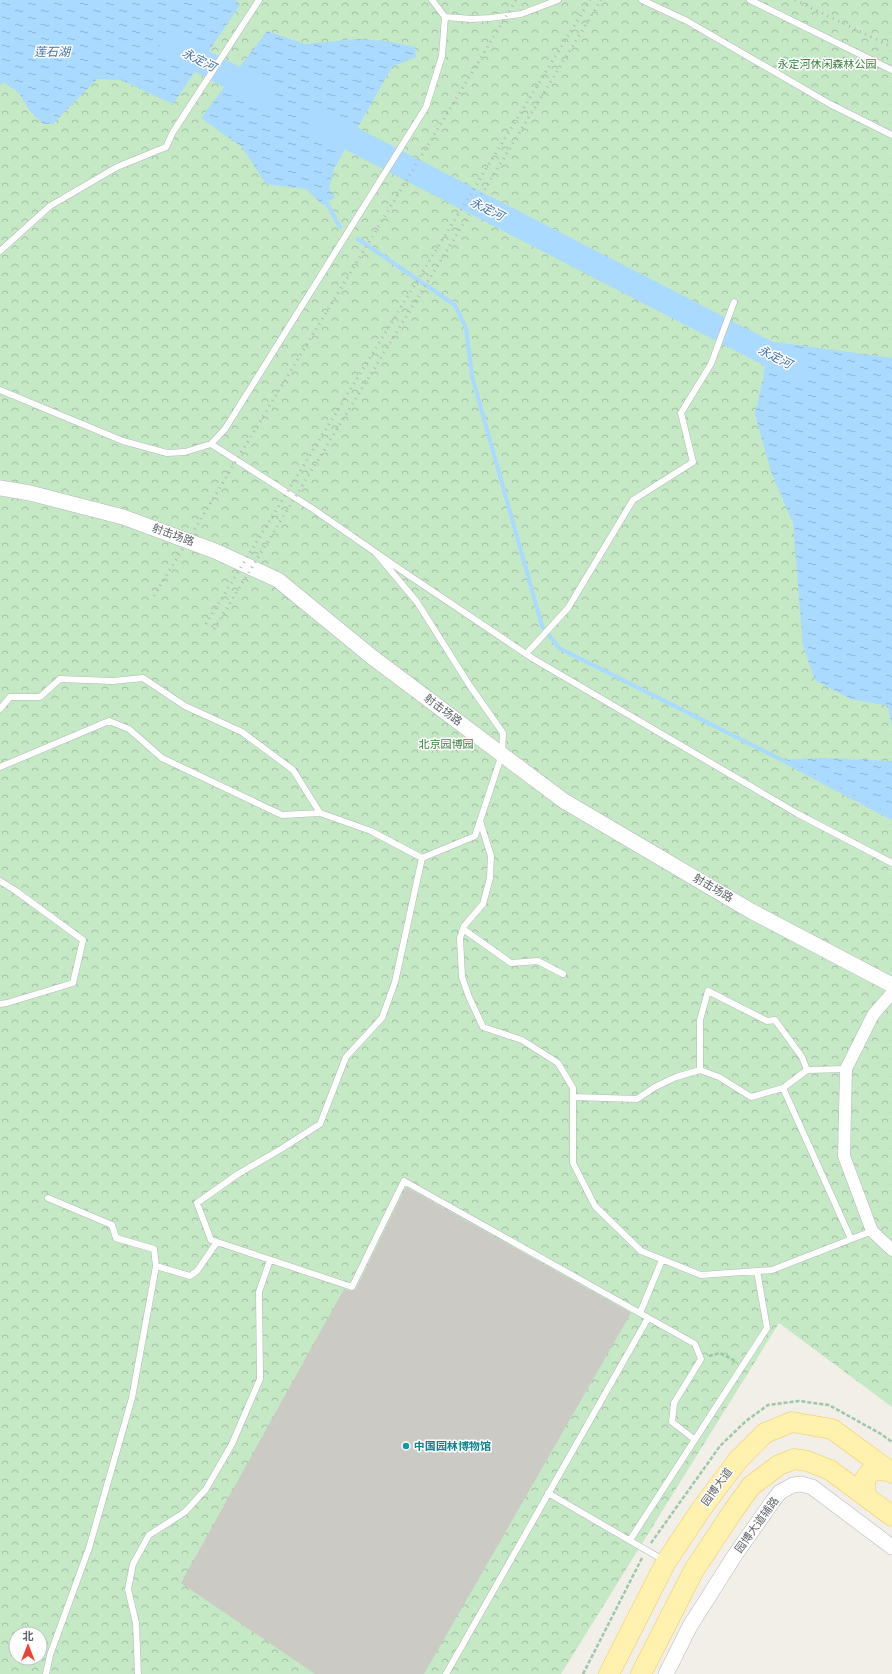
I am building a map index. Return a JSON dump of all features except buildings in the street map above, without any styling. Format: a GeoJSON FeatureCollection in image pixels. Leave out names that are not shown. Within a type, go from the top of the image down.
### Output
{"type":"FeatureCollection","features":[{"type":"Feature","properties":{"kind":"main road","name":"园博大道"},"geometry":{"type":"LineString","coordinates":[[609,1674],[666,1562],[702,1508],[738,1460],[765,1433],[792,1422],[832,1429],[890,1472]]}},
{"type":"Feature","properties":{"kind":"main road"},"geometry":{"type":"LineString","coordinates":[[641,1674],[694,1570],[751,1486],[779,1465],[794,1459],[807,1461],[830,1470],[892,1516]]}},
{"type":"Feature","properties":{"kind":"main road"},"geometry":{"type":"LineString","coordinates":[[865,1495],[865,1479],[872,1470],[890,1472]]}},
{"type":"Feature","properties":{"kind":"street","name":"射击场路"},"geometry":{"type":"LineString","coordinates":[[0,488],[30,492],[123,517],[215,551],[278,580],[372,657],[564,801],[751,911],[892,985]]}},
{"type":"Feature","properties":{"kind":"street"},"geometry":{"type":"LineString","coordinates":[[892,993],[873,1015],[846,1069],[844,1156],[872,1231],[892,1250]]}},
{"type":"Feature","properties":{"kind":"street","name":"园博大道辅路"},"geometry":{"type":"LineString","coordinates":[[666,1674],[690,1626],[772,1500],[780,1492],[793,1485],[801,1484],[812,1487],[892,1547]]}},
{"type":"Feature","properties":{"kind":"lane"},"geometry":{"type":"LineString","coordinates":[[0,251],[50,206],[117,167],[166,147],[173,132],[259,0]]}},
{"type":"Feature","properties":{"kind":"lane"},"geometry":{"type":"LineString","coordinates":[[0,390],[123,441],[167,453],[186,452],[210,444],[225,429],[426,107],[442,56],[445,17],[432,0]]}},
{"type":"Feature","properties":{"kind":"lane"},"geometry":{"type":"LineString","coordinates":[[445,17],[472,19],[521,14],[558,0]]}},
{"type":"Feature","properties":{"kind":"lane"},"geometry":{"type":"LineString","coordinates":[[642,0],[687,21],[830,104],[892,136]]}},
{"type":"Feature","properties":{"kind":"lane"},"geometry":{"type":"LineString","coordinates":[[750,0],[892,70]]}},
{"type":"Feature","properties":{"kind":"lane"},"geometry":{"type":"LineString","coordinates":[[526,654],[568,608],[633,500],[693,462],[681,413],[711,364],[734,302]]}},
{"type":"Feature","properties":{"kind":"lane"},"geometry":{"type":"LineString","coordinates":[[210,444],[313,509],[526,654],[798,814],[892,862]]}},
{"type":"Feature","properties":{"kind":"lane"},"geometry":{"type":"LineString","coordinates":[[376,553],[417,602],[470,686],[503,733],[502,754],[475,836],[422,858]]}},
{"type":"Feature","properties":{"kind":"lane"},"geometry":{"type":"LineString","coordinates":[[0,709],[10,697],[40,697],[60,679],[113,681],[143,678],[185,706],[242,732],[293,770],[320,813]]}},
{"type":"Feature","properties":{"kind":"lane"},"geometry":{"type":"LineString","coordinates":[[0,767],[109,721],[129,729],[162,758],[282,815],[320,813],[371,831],[422,858]]}},
{"type":"Feature","properties":{"kind":"lane"},"geometry":{"type":"LineString","coordinates":[[480,821],[491,856],[490,878],[483,904],[463,929],[460,938],[462,977],[469,997],[483,1027],[522,1040],[558,1063],[573,1088],[573,1163],[595,1206],[641,1251],[701,1275],[772,1270],[872,1231]]}},
{"type":"Feature","properties":{"kind":"lane"},"geometry":{"type":"LineString","coordinates":[[422,858],[395,982],[382,1018],[346,1056],[320,1124],[238,1174],[197,1203],[211,1240],[352,1286],[404,1181],[695,1344],[701,1359],[674,1403],[672,1422],[694,1439]]}},
{"type":"Feature","properties":{"kind":"lane"},"geometry":{"type":"LineString","coordinates":[[0,881],[83,940],[73,983],[7,1004],[0,1004]]}},
{"type":"Feature","properties":{"kind":"lane"},"geometry":{"type":"LineString","coordinates":[[463,929],[511,963],[538,961],[563,974]]}},
{"type":"Feature","properties":{"kind":"lane"},"geometry":{"type":"LineString","coordinates":[[700,1070],[700,1020],[708,991],[767,1021],[775,1020],[802,1057],[807,1070]]}},
{"type":"Feature","properties":{"kind":"lane"},"geometry":{"type":"LineString","coordinates":[[573,1097],[637,1099],[676,1076],[700,1070],[719,1076],[751,1097],[783,1088],[807,1070],[846,1069]]}},
{"type":"Feature","properties":{"kind":"lane"},"geometry":{"type":"LineString","coordinates":[[783,1088],[851,1239]]}},
{"type":"Feature","properties":{"kind":"lane"},"geometry":{"type":"LineString","coordinates":[[46,1674],[50,1655],[89,1548],[132,1398],[156,1266],[154,1249],[116,1238],[112,1225],[48,1198]]}},
{"type":"Feature","properties":{"kind":"lane"},"geometry":{"type":"LineString","coordinates":[[156,1266],[190,1276],[197,1271],[216,1242]]}},
{"type":"Feature","properties":{"kind":"lane"},"geometry":{"type":"LineString","coordinates":[[138,1674],[136,1623],[128,1589],[133,1564],[149,1535],[185,1512],[206,1489],[232,1444],[260,1379],[259,1292],[270,1260]]}},
{"type":"Feature","properties":{"kind":"lane"},"geometry":{"type":"LineString","coordinates":[[640,1313],[662,1260]]}},
{"type":"Feature","properties":{"kind":"lane"},"geometry":{"type":"LineString","coordinates":[[630,1540],[767,1328],[757,1271]]}},
{"type":"Feature","properties":{"kind":"lane"},"geometry":{"type":"LineString","coordinates":[[446,1674],[648,1318]]}},
{"type":"Feature","properties":{"kind":"lane"},"geometry":{"type":"LineString","coordinates":[[548,1494],[666,1562]]}},
{"type":"Feature","properties":{"kind":"path"},"geometry":{"type":"LineString","coordinates":[[701,1359],[720,1352],[743,1365]]}},
{"type":"Feature","properties":{"kind":"green space","name":"北京园博园"},"geometry":{"type":"Polygon","coordinates":[[[0,0],[892,0],[892,1407],[779,1323],[561,1674],[0,1674],[0,0]]]}},
{"type":"Feature","properties":{"kind":"water","name":"莲石湖"},"geometry":{"type":"Polygon","coordinates":[[[0,0],[236,0],[240,5],[173,104],[121,80],[97,79],[53,124],[43,124],[29,110],[19,93],[3,82],[0,86],[0,0]]]}},
{"type":"Feature","properties":{"kind":"water"},"geometry":{"type":"Polygon","coordinates":[[[267,31],[305,44],[357,39],[386,41],[415,47],[416,57],[392,67],[334,169],[329,188],[335,197],[323,205],[306,189],[266,184],[242,147],[201,118],[267,31]]]}},
{"type":"Feature","properties":{"kind":"water"},"geometry":{"type":"Polygon","coordinates":[[[768,341],[892,358],[892,727],[888,706],[850,699],[815,680],[803,646],[793,523],[771,472],[755,414],[763,380],[768,341]]]}},
{"type":"Feature","properties":{"kind":"water"},"geometry":{"type":"Polygon","coordinates":[[[822,758],[892,761],[892,818],[817,777],[782,760],[822,758]]]}},
{"type":"Feature","properties":{"kind":"waterway","name":"永定河"},"geometry":{"type":"LineString","coordinates":[[172,46],[263,93]]}},
{"type":"Feature","properties":{"kind":"waterway","name":"永定河"},"geometry":{"type":"LineString","coordinates":[[321,123],[796,368]]}},
{"type":"Feature","properties":{"kind":"waterway"},"geometry":{"type":"LineString","coordinates":[[324,198],[340,227]]}},
{"type":"Feature","properties":{"kind":"waterway"},"geometry":{"type":"LineString","coordinates":[[358,239],[455,305],[466,328],[472,376],[542,626],[559,648],[782,760],[892,818]]}},
{"type":"Feature","properties":{"kind":"railway"},"geometry":{"type":"LineString","coordinates":[[154,596],[516,0]]}},
{"type":"Feature","properties":{"kind":"railway"},"geometry":{"type":"LineString","coordinates":[[206,624],[590,0]]}},
{"type":"Feature","properties":{"kind":"railway"},"geometry":{"type":"LineString","coordinates":[[214,629],[601,0]]}},
{"type":"Feature","properties":{"kind":"railway"},"geometry":{"type":"LineString","coordinates":[[795,0],[892,47]]}},
{"type":"Feature","properties":{"kind":"place","name":"中国园林博物馆"},"geometry":{"type":"Point","coordinates":[406,1446]}},
{"type":"Feature","properties":{"kind":"park label","name":"永定河休闲森林公园"},"geometry":{"type":"Point","coordinates":[827,64]}}]}
